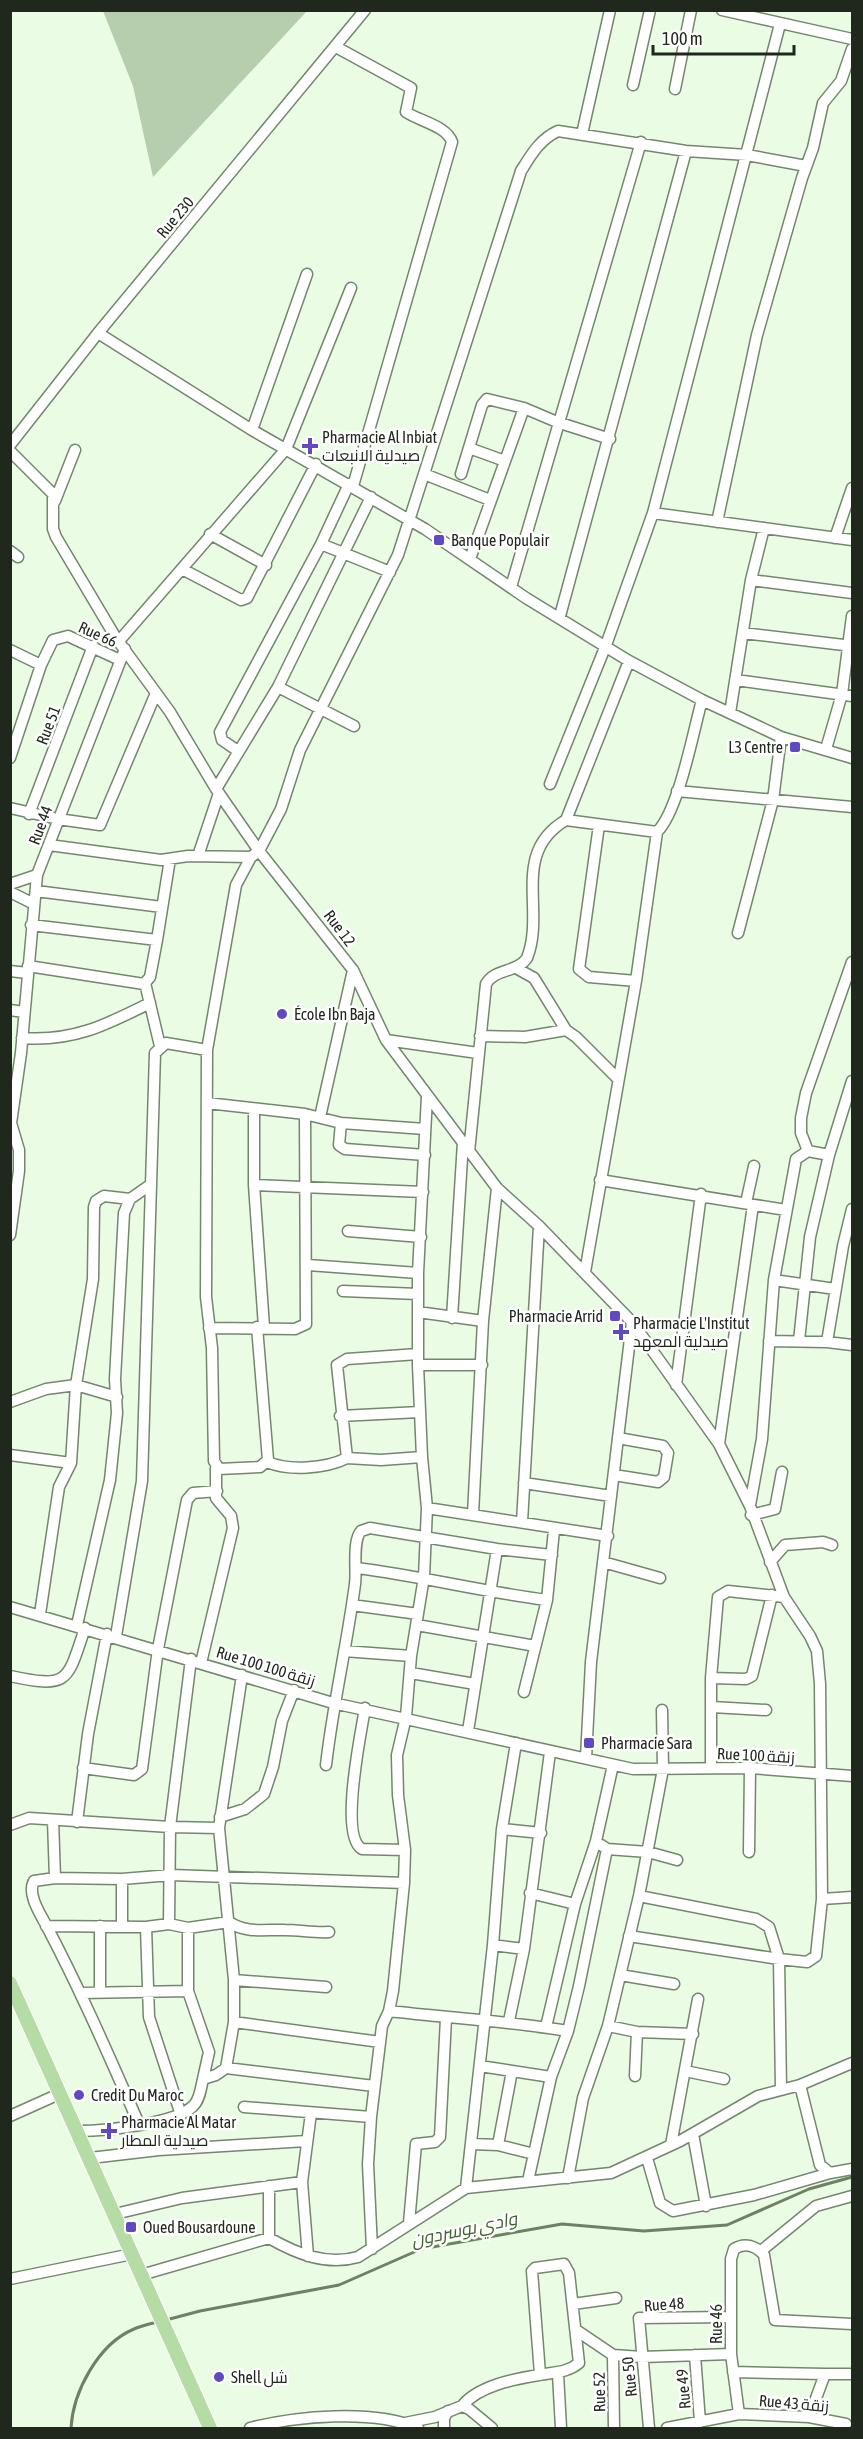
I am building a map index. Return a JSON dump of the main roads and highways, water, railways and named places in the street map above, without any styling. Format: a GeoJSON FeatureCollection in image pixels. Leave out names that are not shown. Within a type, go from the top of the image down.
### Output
{"type":"FeatureCollection","features":[{"type":"Feature","properties":{"kind":"main road"},"geometry":{"type":"LineString","coordinates":[[10,1983],[16,2009],[78,2131],[210,2428]]}},
{"type":"Feature","properties":{"kind":"waterway","name":"وادي بوسردون"},"geometry":{"type":"LineString","coordinates":[[166,2320],[200,2311],[339,2285],[421,2249],[562,2224],[644,2231],[727,2225],[809,2189],[852,2177]]}},
{"type":"Feature","properties":{"kind":"waterway","name":"وادي بوسردون"},"geometry":{"type":"LineString","coordinates":[[71,2428],[82,2385],[99,2357],[121,2336],[157,2322]]}},
{"type":"Feature","properties":{"kind":"place","name":"Pharmacie Al Inbiat صيدلية الانبعات"},"geometry":{"type":"Point","coordinates":[310,446]}},
{"type":"Feature","properties":{"kind":"place","name":"Banque Populair"},"geometry":{"type":"Point","coordinates":[439,540]}},
{"type":"Feature","properties":{"kind":"place","name":"L3 Centre"},"geometry":{"type":"Point","coordinates":[795,747]}},
{"type":"Feature","properties":{"kind":"place","name":"École Ibn Baja"},"geometry":{"type":"Point","coordinates":[282,1014]}},
{"type":"Feature","properties":{"kind":"place","name":"Pharmacie Arrid"},"geometry":{"type":"Point","coordinates":[615,1316]}},
{"type":"Feature","properties":{"kind":"place","name":"Pharmacie L'Institut صيدلية المعهد"},"geometry":{"type":"Point","coordinates":[621,1332]}},
{"type":"Feature","properties":{"kind":"place","name":"Pharmacie Sara"},"geometry":{"type":"Point","coordinates":[589,1743]}},
{"type":"Feature","properties":{"kind":"place","name":"Credit Du Maroc"},"geometry":{"type":"Point","coordinates":[79,2095]}},
{"type":"Feature","properties":{"kind":"place","name":"Pharmacie Al Matar صيدلية المطار"},"geometry":{"type":"Point","coordinates":[109,2131]}},
{"type":"Feature","properties":{"kind":"place","name":"Oued Bousardoune"},"geometry":{"type":"Point","coordinates":[131,2227]}},
{"type":"Feature","properties":{"kind":"place","name":"Shell شل"},"geometry":{"type":"Point","coordinates":[219,2377]}}]}
